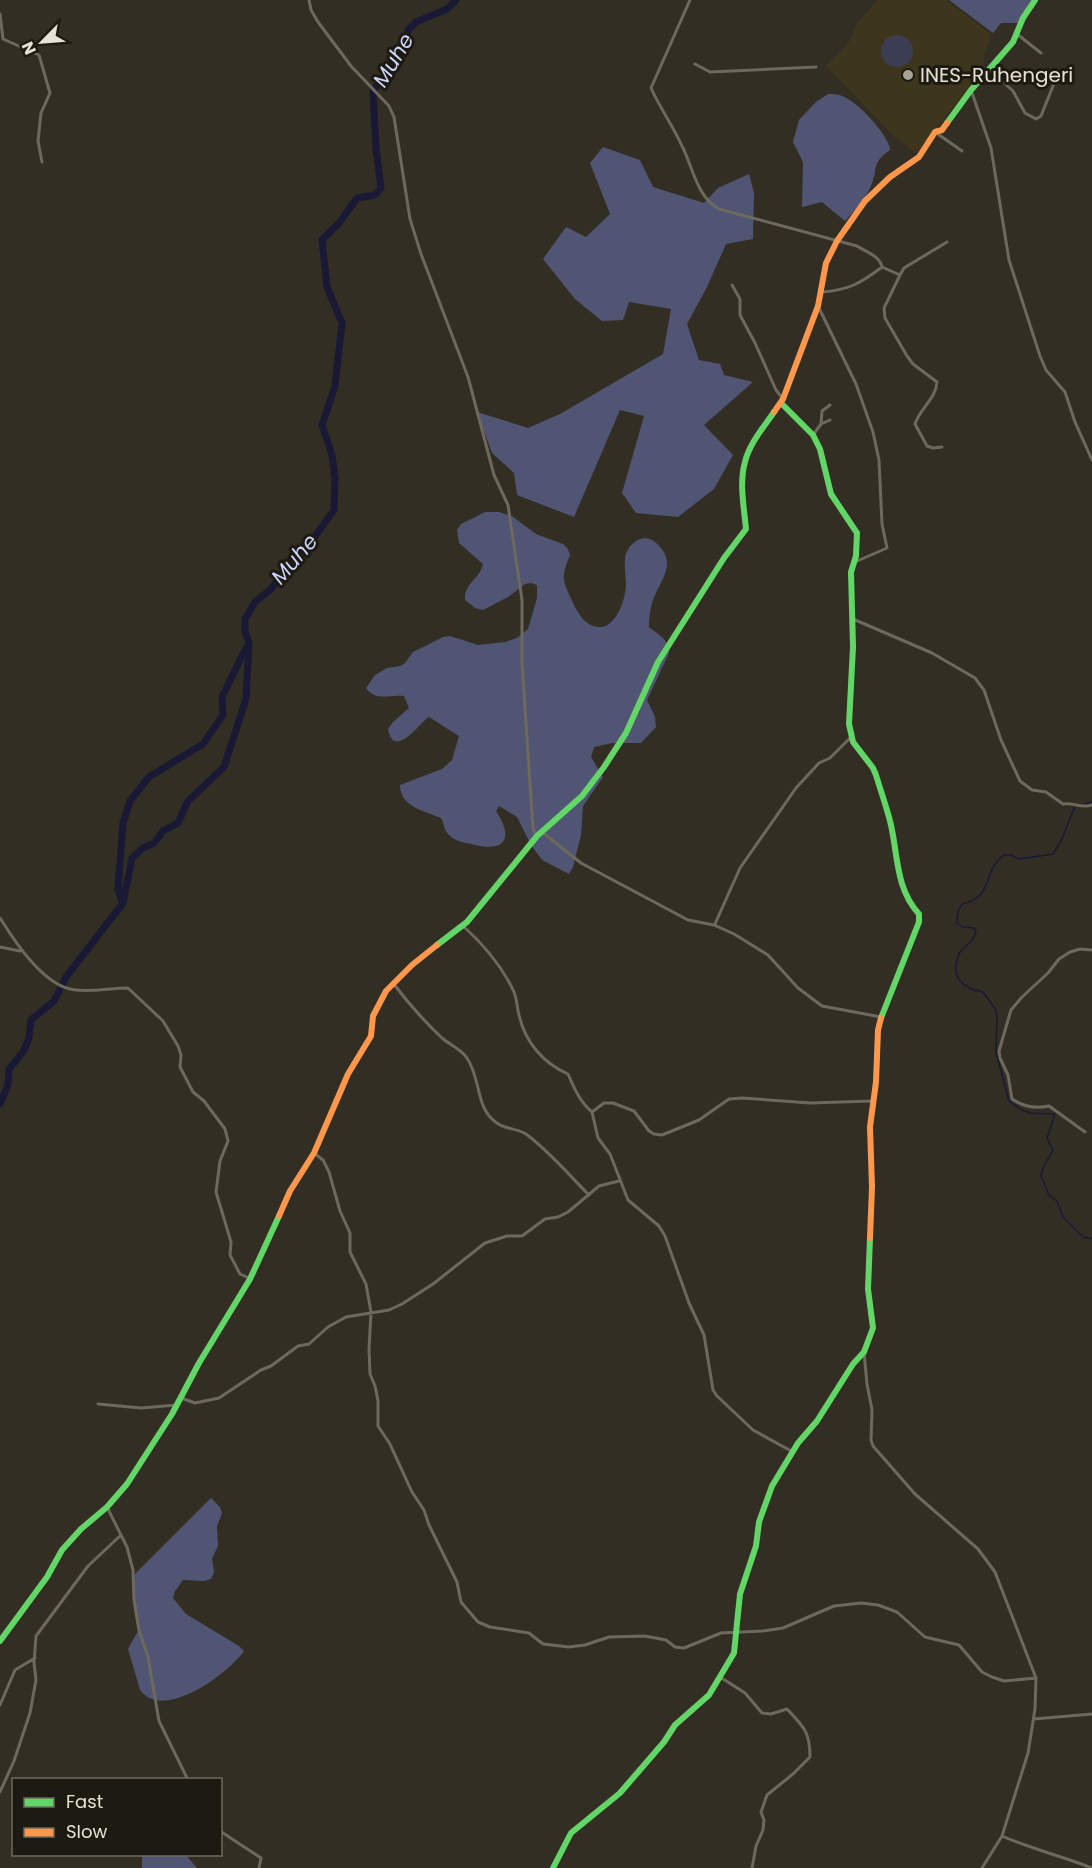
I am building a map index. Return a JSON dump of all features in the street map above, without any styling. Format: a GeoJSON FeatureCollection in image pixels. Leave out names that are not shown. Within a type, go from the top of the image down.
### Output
{"type":"FeatureCollection","features":[{"type":"Feature","properties":{"kind":"main road"},"geometry":{"type":"LineString","coordinates":[[0,1641],[47,1577],[62,1550],[127,1484],[177,1405],[215,1335],[250,1279],[290,1191],[314,1153],[348,1074],[371,1036],[373,1016],[379,1001],[393,983],[412,965],[463,926],[539,834],[582,796],[626,733],[658,662],[724,558],[746,529],[742,481],[745,460],[757,437],[782,401],[818,306],[826,263],[837,242],[865,201],[890,177],[919,157],[935,132],[942,130],[971,90],[1007,49],[1035,0]]}},
{"type":"Feature","properties":{"kind":"main road"},"geometry":{"type":"LineString","coordinates":[[553,1868],[571,1833],[640,1772],[648,1758],[664,1743],[675,1725],[709,1695],[734,1653],[740,1594],[756,1546],[759,1522],[772,1486],[793,1452],[864,1352],[873,1328],[868,1289],[872,1187],[870,1127],[879,1030],[881,1017],[919,922],[919,914],[910,907],[905,896],[891,826],[873,768],[851,737],[849,724],[853,647],[851,572],[858,543],[857,533],[831,494],[820,449],[813,435],[782,401]]}},
{"type":"Feature","properties":{"kind":"street"},"geometry":{"type":"LineString","coordinates":[[309,0],[318,22],[351,66],[389,106],[394,117],[410,219],[468,377],[494,475],[508,505],[522,600],[522,663],[533,829],[581,863],[688,920],[714,925],[734,934],[768,955],[798,988],[822,1006],[881,1017]]}},
{"type":"Feature","properties":{"kind":"street"},"geometry":{"type":"LineString","coordinates":[[690,0],[651,88],[682,145],[699,188],[719,209],[857,246],[876,257],[882,263],[882,267]]}},
{"type":"Feature","properties":{"kind":"street"},"geometry":{"type":"LineString","coordinates":[[0,14],[3,39],[39,55],[49,85],[50,93],[42,106],[38,141],[42,162]]}},
{"type":"Feature","properties":{"kind":"street"},"geometry":{"type":"LineString","coordinates":[[1017,34],[1041,53]]}},
{"type":"Feature","properties":{"kind":"street"},"geometry":{"type":"LineString","coordinates":[[695,64],[710,72],[816,67]]}},
{"type":"Feature","properties":{"kind":"street"},"geometry":{"type":"LineString","coordinates":[[988,69],[1013,91],[1025,113],[1036,119],[1041,116],[1055,81]]}},
{"type":"Feature","properties":{"kind":"street"},"geometry":{"type":"LineString","coordinates":[[971,90],[992,147],[1009,260],[1040,356],[1047,370],[1065,392],[1092,460]]}},
{"type":"Feature","properties":{"kind":"street"},"geometry":{"type":"LineString","coordinates":[[935,132],[962,151]]}},
{"type":"Feature","properties":{"kind":"street"},"geometry":{"type":"LineString","coordinates":[[942,447],[927,446],[915,424],[920,411],[934,395],[937,382],[913,364],[907,356],[885,318],[884,308],[904,268],[947,242]]}},
{"type":"Feature","properties":{"kind":"street"},"geometry":{"type":"LineString","coordinates":[[882,267],[900,275]]}},
{"type":"Feature","properties":{"kind":"street"},"geometry":{"type":"LineString","coordinates":[[822,292],[841,291],[862,282],[882,267]]}},
{"type":"Feature","properties":{"kind":"street"},"geometry":{"type":"LineString","coordinates":[[732,285],[740,299],[740,315],[756,343],[782,401]]}},
{"type":"Feature","properties":{"kind":"street"},"geometry":{"type":"LineString","coordinates":[[818,306],[856,384],[869,418],[879,460],[882,524],[887,548],[855,562]]}},
{"type":"Feature","properties":{"kind":"street"},"geometry":{"type":"LineString","coordinates":[[813,435],[820,424],[822,411],[830,405]]}},
{"type":"Feature","properties":{"kind":"street"},"geometry":{"type":"LineString","coordinates":[[820,424],[830,420]]}},
{"type":"Feature","properties":{"kind":"street"},"geometry":{"type":"LineString","coordinates":[[851,618],[932,653],[975,678],[984,690],[1005,748],[1020,781],[1032,790],[1046,792],[1063,804],[1070,803],[1081,808],[1092,805]]}},
{"type":"Feature","properties":{"kind":"street"},"geometry":{"type":"LineString","coordinates":[[714,925],[740,868],[796,788],[819,763],[830,758],[851,737]]}},
{"type":"Feature","properties":{"kind":"street"},"geometry":{"type":"LineString","coordinates":[[0,918],[21,951],[57,984],[75,990],[128,988],[168,1029],[182,1054],[180,1067],[193,1092],[204,1101],[225,1130],[228,1141],[220,1161],[216,1192],[231,1242],[230,1255],[240,1275],[250,1279]]}},
{"type":"Feature","properties":{"kind":"street"},"geometry":{"type":"LineString","coordinates":[[463,926],[488,950],[513,991],[517,999],[519,1017],[530,1043],[555,1068],[568,1074],[585,1107],[592,1112],[598,1138],[610,1154],[628,1200],[659,1226],[665,1236],[689,1303],[704,1335],[713,1390],[753,1430],[793,1452]]}},
{"type":"Feature","properties":{"kind":"street"},"geometry":{"type":"LineString","coordinates":[[0,947],[21,951]]}},
{"type":"Feature","properties":{"kind":"street"},"geometry":{"type":"LineString","coordinates":[[1085,1132],[1049,1106],[1032,1108],[1020,1105],[1012,1099],[1008,1076],[999,1051],[1011,1010],[1022,997],[1048,973],[1059,959],[1070,951],[1092,950]]}},
{"type":"Feature","properties":{"kind":"street"},"geometry":{"type":"LineString","coordinates":[[393,983],[404,998],[444,1039],[466,1056],[474,1070],[489,1117],[511,1131],[523,1132],[535,1141],[589,1195]]}},
{"type":"Feature","properties":{"kind":"street"},"geometry":{"type":"LineString","coordinates":[[592,1112],[604,1103],[620,1105],[634,1111],[648,1131],[662,1135],[699,1120],[729,1099],[843,1103],[874,1101]]}},
{"type":"Feature","properties":{"kind":"street"},"geometry":{"type":"LineString","coordinates":[[314,1153],[323,1160],[329,1172],[340,1211],[350,1233],[350,1252],[366,1284],[371,1312],[370,1374],[378,1401],[378,1426],[390,1444],[412,1492],[424,1510],[429,1526],[457,1582],[461,1602],[478,1622],[490,1627],[529,1634],[543,1644],[569,1647],[585,1645],[609,1637],[645,1636],[666,1640],[675,1647],[684,1648],[721,1634],[783,1628],[843,1604],[878,1605],[897,1612],[925,1637],[959,1645],[982,1672],[992,1677],[1004,1681],[1036,1678]]}},
{"type":"Feature","properties":{"kind":"street"},"geometry":{"type":"LineString","coordinates":[[181,1398],[195,1402],[219,1398],[261,1370],[271,1366],[298,1346],[309,1344],[328,1327],[345,1317],[389,1310],[402,1305],[433,1284],[484,1243],[507,1236],[522,1236],[545,1219],[558,1217],[599,1186],[619,1181]]}},
{"type":"Feature","properties":{"kind":"street"},"geometry":{"type":"LineString","coordinates":[[864,1352],[872,1410],[871,1440],[873,1446],[915,1494],[978,1549],[995,1572],[1036,1678],[1034,1719],[1028,1753],[1002,1836],[982,1868]]}},
{"type":"Feature","properties":{"kind":"street"},"geometry":{"type":"LineString","coordinates":[[98,1404],[141,1408],[177,1405]]}},
{"type":"Feature","properties":{"kind":"street"},"geometry":{"type":"LineString","coordinates":[[106,1507],[127,1547],[133,1570],[138,1630],[148,1658],[159,1721],[188,1778]]}},
{"type":"Feature","properties":{"kind":"street"},"geometry":{"type":"LineString","coordinates":[[0,1792],[14,1761],[30,1713],[36,1680],[34,1658],[36,1636],[88,1566],[121,1535]]}},
{"type":"Feature","properties":{"kind":"street"},"geometry":{"type":"LineString","coordinates":[[0,1705],[15,1670],[34,1658]]}},
{"type":"Feature","properties":{"kind":"street"},"geometry":{"type":"LineString","coordinates":[[719,1676],[745,1693],[762,1713],[771,1714],[787,1709],[800,1722],[810,1738],[810,1757],[794,1774],[767,1795],[761,1812],[764,1820],[763,1830],[756,1846],[752,1868]]}},
{"type":"Feature","properties":{"kind":"street"},"geometry":{"type":"LineString","coordinates":[[1034,1719],[1092,1714]]}},
{"type":"Feature","properties":{"kind":"street"},"geometry":{"type":"LineString","coordinates":[[222,1832],[261,1858],[259,1868]]}},
{"type":"Feature","properties":{"kind":"street"},"geometry":{"type":"LineString","coordinates":[[1002,1836],[1092,1868]]}},
{"type":"Feature","properties":{"kind":"shaded area","name":"INES-Ruhengeri"},"geometry":{"type":"Polygon","coordinates":[[[878,0],[946,0],[991,34],[984,55],[984,72],[965,91],[924,146],[916,153],[895,137],[826,66],[849,42],[857,23],[878,0]]]}},
{"type":"Feature","properties":{"kind":"shaded area"},"geometry":{"type":"Polygon","coordinates":[[[949,0],[1031,0],[1018,23],[1001,23],[993,33],[949,0]]]}},
{"type":"Feature","properties":{"kind":"shaded area"},"geometry":{"type":"Polygon","coordinates":[[[897,35],[909,39],[913,51],[909,63],[897,67],[885,63],[881,51],[885,39],[897,35]]]}},
{"type":"Feature","properties":{"kind":"shaded area"},"geometry":{"type":"Polygon","coordinates":[[[828,94],[842,96],[864,111],[884,136],[890,150],[877,163],[866,196],[845,221],[822,202],[802,207],[803,162],[793,142],[799,120],[816,102],[828,94]]]}},
{"type":"Feature","properties":{"kind":"shaded area"},"geometry":{"type":"Polygon","coordinates":[[[603,147],[640,160],[653,187],[704,203],[718,188],[749,174],[754,193],[753,239],[726,244],[687,324],[699,360],[720,364],[724,375],[753,382],[704,425],[733,455],[714,489],[678,517],[636,513],[622,493],[644,416],[620,410],[574,517],[517,495],[514,473],[492,453],[477,412],[528,428],[560,414],[663,354],[671,309],[629,302],[623,320],[602,321],[575,299],[543,259],[566,227],[586,237],[610,214],[590,163],[603,147]]]}},
{"type":"Feature","properties":{"kind":"shaded area"},"geometry":{"type":"Polygon","coordinates":[[[485,512],[499,512],[512,516],[536,534],[563,544],[568,549],[570,555],[564,581],[579,614],[587,623],[598,627],[615,619],[624,599],[625,558],[632,544],[641,539],[650,539],[662,549],[666,557],[666,571],[653,600],[649,621],[649,627],[665,640],[669,653],[647,700],[655,717],[656,727],[641,743],[612,743],[594,747],[591,757],[603,777],[583,806],[581,835],[569,874],[542,860],[531,845],[517,817],[499,806],[496,811],[502,821],[505,837],[503,842],[491,847],[454,839],[446,831],[441,818],[409,803],[401,792],[400,785],[442,769],[452,760],[459,736],[429,717],[407,737],[396,741],[391,738],[388,729],[409,708],[404,696],[374,695],[366,688],[375,675],[387,668],[400,666],[413,652],[443,637],[450,636],[478,645],[505,642],[517,638],[528,629],[537,598],[537,585],[525,584],[508,597],[483,610],[475,608],[465,600],[469,585],[479,574],[483,564],[459,543],[457,530],[461,524],[485,512]]]}},
{"type":"Feature","properties":{"kind":"shaded area"},"geometry":{"type":"Polygon","coordinates":[[[211,1498],[220,1507],[222,1513],[217,1526],[218,1546],[212,1559],[214,1572],[211,1579],[204,1581],[183,1580],[173,1598],[186,1614],[244,1651],[224,1671],[195,1691],[164,1701],[150,1698],[140,1690],[128,1649],[138,1631],[133,1589],[135,1574],[211,1498]]]}},
{"type":"Feature","properties":{"kind":"shaded area"},"geometry":{"type":"Polygon","coordinates":[[[142,1856],[187,1856],[197,1868],[142,1868],[142,1856]]]}},
{"type":"Feature","properties":{"kind":"waterway","name":"Muhe"},"geometry":{"type":"LineString","coordinates":[[0,1104],[8,1085],[9,1069],[23,1052],[29,1038],[31,1020],[54,1001],[66,977],[123,903],[132,858],[143,848],[154,843],[163,831],[178,823],[188,801],[224,767],[246,699],[249,643],[245,631],[245,619],[255,602],[270,590],[288,568],[293,554],[313,539],[334,510],[335,479],[332,455],[322,425],[335,386],[342,323],[327,287],[322,240],[339,223],[357,198],[375,195],[381,188],[373,91],[405,45],[408,30],[416,22],[447,9],[456,0]]}},
{"type":"Feature","properties":{"kind":"waterway"},"geometry":{"type":"LineString","coordinates":[[123,903],[118,889],[123,823],[130,801],[149,777],[203,744],[223,715],[222,697],[246,648]]}},
{"type":"Feature","properties":{"kind":"waterway"},"geometry":{"type":"LineString","coordinates":[[1080,805],[1092,802]]}},
{"type":"Feature","properties":{"kind":"waterway"},"geometry":{"type":"LineString","coordinates":[[1075,806],[1062,839],[1053,854],[1019,859],[1011,855],[1004,855],[992,869],[984,890],[979,896],[962,904],[958,911],[957,923],[963,927],[974,928],[976,931],[973,939],[959,954],[956,969],[959,980],[983,992],[996,1010],[996,1052],[1009,1101],[1030,1113],[1055,1114],[1047,1138],[1053,1150],[1041,1176],[1049,1195],[1057,1201],[1063,1217],[1083,1237],[1092,1239]]}},
{"type":"Feature","properties":{"kind":"traffic: fast"},"geometry":{"type":"LineString","coordinates":[[947,123],[971,90],[1013,42],[1023,18],[1035,0]]}},
{"type":"Feature","properties":{"kind":"traffic: fast"},"geometry":{"type":"LineString","coordinates":[[781,403],[813,435],[820,449],[831,494],[857,533],[856,556],[851,572],[853,647],[849,724],[853,742],[876,775],[891,825],[902,883],[911,904],[919,914],[919,922],[881,1018]]}},
{"type":"Feature","properties":{"kind":"traffic: fast"},"geometry":{"type":"LineString","coordinates":[[437,945],[467,922],[537,836],[582,796],[626,733],[658,662],[724,558],[746,529],[742,487],[743,470],[753,442],[774,412]]}},
{"type":"Feature","properties":{"kind":"traffic: fast"},"geometry":{"type":"LineString","coordinates":[[0,1641],[47,1577],[62,1550],[81,1529],[107,1507],[127,1484],[172,1414],[199,1363],[250,1279],[279,1216]]}},
{"type":"Feature","properties":{"kind":"traffic: fast"},"geometry":{"type":"LineString","coordinates":[[553,1868],[571,1833],[620,1793],[664,1742],[675,1725],[709,1695],[734,1653],[740,1594],[756,1546],[759,1522],[772,1486],[798,1443],[817,1421],[853,1364],[864,1352],[873,1328],[868,1289],[870,1238]]}},
{"type":"Feature","properties":{"kind":"traffic: slow"},"geometry":{"type":"LineString","coordinates":[[774,412],[783,399],[818,306],[826,263],[837,241],[865,201],[890,177],[919,157],[935,132],[942,130],[947,123]]}},
{"type":"Feature","properties":{"kind":"traffic: slow"},"geometry":{"type":"LineString","coordinates":[[279,1216],[290,1191],[314,1153],[348,1074],[371,1036],[373,1016],[386,991],[412,965],[437,945]]}},
{"type":"Feature","properties":{"kind":"traffic: slow"},"geometry":{"type":"LineString","coordinates":[[870,1238],[872,1187],[870,1127],[881,1018]]}},
{"type":"Feature","properties":{"kind":"place","name":"INES-Ruhengeri"},"geometry":{"type":"Point","coordinates":[908,75]}}]}
